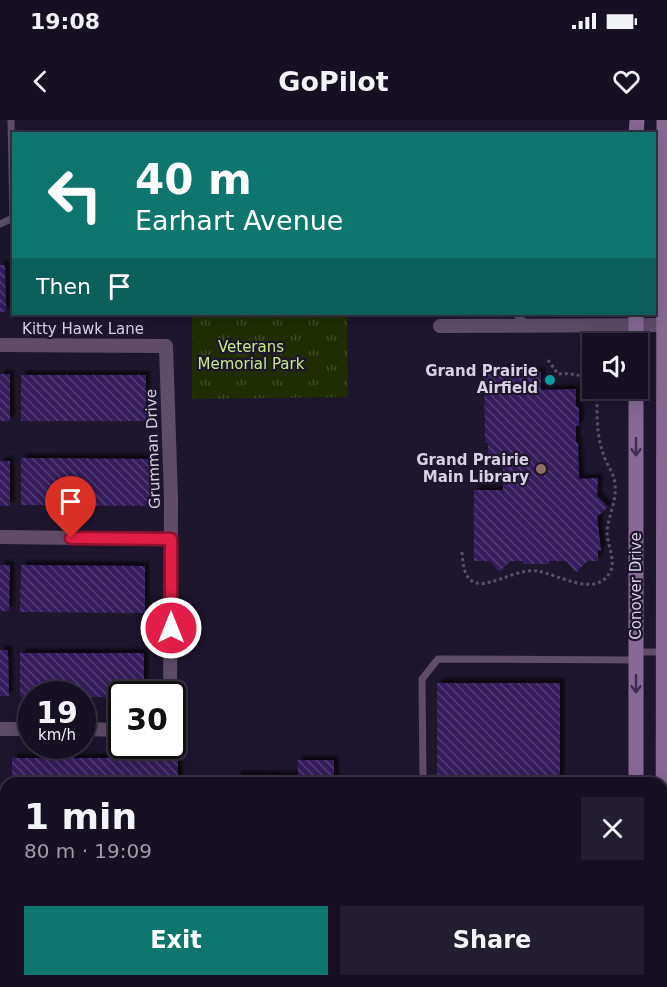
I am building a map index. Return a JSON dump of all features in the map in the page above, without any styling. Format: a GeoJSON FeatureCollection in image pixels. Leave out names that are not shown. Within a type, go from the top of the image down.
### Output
{"type":"FeatureCollection","features":[{"type":"Feature","properties":{"kind":"street","name":"Conover Drive"},"geometry":{"type":"LineString","coordinates":[[664,120],[664,777]]}},
{"type":"Feature","properties":{"kind":"street"},"geometry":{"type":"LineString","coordinates":[[440,326],[528,326],[636,319],[664,325]]}},
{"type":"Feature","properties":{"kind":"street","name":"Kitty Hawk Lane"},"geometry":{"type":"LineString","coordinates":[[0,345],[166,346]]}},
{"type":"Feature","properties":{"kind":"street","name":"Grumman Drive"},"geometry":{"type":"LineString","coordinates":[[166,346],[171,539],[170,681]]}},
{"type":"Feature","properties":{"kind":"street","name":"Conover Drive"},"geometry":{"type":"LineString","coordinates":[[636,399],[636,777]]}},
{"type":"Feature","properties":{"kind":"street"},"geometry":{"type":"LineString","coordinates":[[636,475],[665,475]]}},
{"type":"Feature","properties":{"kind":"street"},"geometry":{"type":"LineString","coordinates":[[0,537],[171,539]]}},
{"type":"Feature","properties":{"kind":"street"},"geometry":{"type":"LineString","coordinates":[[0,729],[18,729]]}},
{"type":"Feature","properties":{"kind":"lane"},"geometry":{"type":"LineString","coordinates":[[11,120],[12,146]]}},
{"type":"Feature","properties":{"kind":"lane"},"geometry":{"type":"LineString","coordinates":[[517,315],[528,326]]}},
{"type":"Feature","properties":{"kind":"lane"},"geometry":{"type":"LineString","coordinates":[[423,777],[422,679],[438,659],[636,656],[665,652]]}},
{"type":"Feature","properties":{"kind":"path"},"geometry":{"type":"LineString","coordinates":[[548,360],[558,374],[582,376]]}},
{"type":"Feature","properties":{"kind":"path"},"geometry":{"type":"LineString","coordinates":[[462,552],[466,575],[469,580],[476,582],[496,582],[517,572],[532,570],[556,575],[570,582],[586,584],[600,582],[606,577],[612,567],[607,530],[615,495],[615,484],[597,432],[597,399]]}},
{"type":"Feature","properties":{"kind":"green space","name":"Veterans Memorial Park"},"geometry":{"type":"Polygon","coordinates":[[[192,315],[347,315],[348,397],[192,399],[192,315]]]}},
{"type":"Feature","properties":{"kind":"building"},"geometry":{"type":"Polygon","coordinates":[[[0,265],[5,265],[6,312],[0,312],[0,265]]]}},
{"type":"Feature","properties":{"kind":"building","name":"Grand Prairie Main Library"},"geometry":{"type":"Polygon","coordinates":[[[523,369],[528,372],[541,372],[541,390],[576,389],[576,406],[579,408],[576,441],[579,479],[598,478],[597,496],[608,507],[597,517],[601,551],[598,550],[598,561],[588,561],[576,572],[566,561],[525,564],[523,561],[511,561],[499,572],[490,561],[474,561],[474,490],[503,490],[503,459],[488,460],[488,443],[485,443],[484,371],[523,369]]]}},
{"type":"Feature","properties":{"kind":"building"},"geometry":{"type":"Polygon","coordinates":[[[0,374],[10,374],[10,421],[0,421],[0,374]]]}},
{"type":"Feature","properties":{"kind":"building"},"geometry":{"type":"Polygon","coordinates":[[[21,375],[146,375],[146,421],[21,421],[21,375]]]}},
{"type":"Feature","properties":{"kind":"building"},"geometry":{"type":"Polygon","coordinates":[[[21,458],[152,459],[152,506],[21,505],[21,458]]]}},
{"type":"Feature","properties":{"kind":"building"},"geometry":{"type":"Polygon","coordinates":[[[0,461],[10,461],[10,506],[0,506],[0,461]]]}},
{"type":"Feature","properties":{"kind":"building"},"geometry":{"type":"Polygon","coordinates":[[[0,565],[10,565],[9,611],[0,611],[0,565]]]}},
{"type":"Feature","properties":{"kind":"building"},"geometry":{"type":"Polygon","coordinates":[[[21,565],[145,566],[145,613],[20,612],[21,565]]]}},
{"type":"Feature","properties":{"kind":"building"},"geometry":{"type":"Polygon","coordinates":[[[0,650],[8,650],[9,696],[0,696],[0,650]]]}},
{"type":"Feature","properties":{"kind":"building"},"geometry":{"type":"Polygon","coordinates":[[[20,653],[144,653],[144,681],[108,681],[108,697],[96,697],[96,681],[20,681],[20,653]]]}},
{"type":"Feature","properties":{"kind":"building"},"geometry":{"type":"Polygon","coordinates":[[[437,683],[560,683],[560,777],[437,777],[437,683]]]}},
{"type":"Feature","properties":{"kind":"building"},"geometry":{"type":"Polygon","coordinates":[[[12,758],[178,759],[178,777],[12,777],[12,758]]]}},
{"type":"Feature","properties":{"kind":"building"},"geometry":{"type":"Polygon","coordinates":[[[298,760],[334,760],[334,777],[236,777],[236,775],[298,776],[298,760]]]}},
{"type":"Feature","properties":{"kind":"place","name":"Grand Prairie Airfield"},"geometry":{"type":"Point","coordinates":[550,380]}},
{"type":"Feature","properties":{"kind":"place","name":"Grand Prairie Main Library"},"geometry":{"type":"Point","coordinates":[541,469]}},
{"type":"Feature","properties":{"kind":"route"},"geometry":{"type":"LineString","coordinates":[[71,538],[171,539],[171,628]]}}]}
